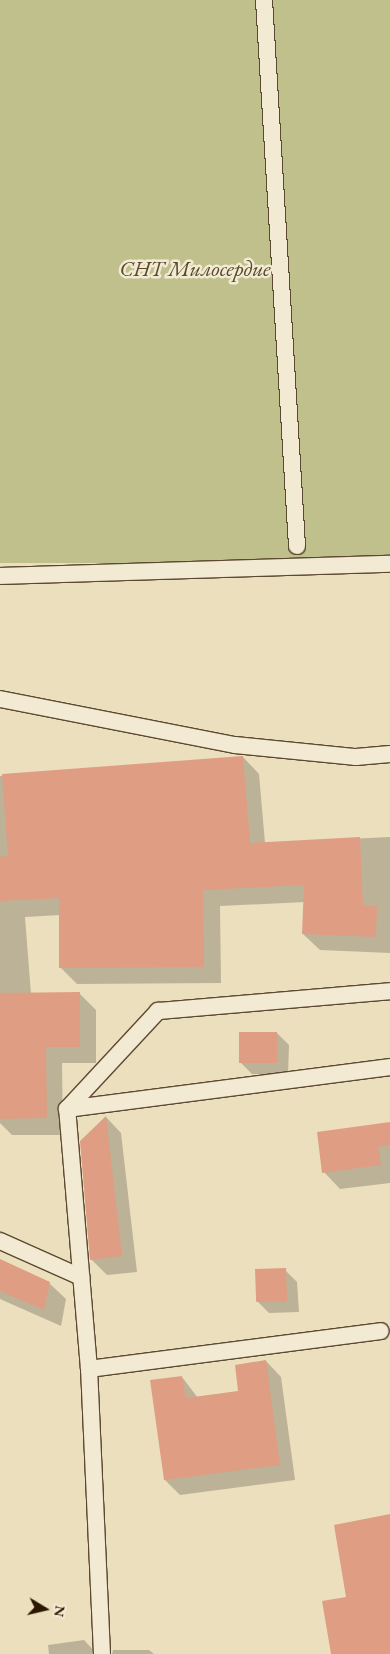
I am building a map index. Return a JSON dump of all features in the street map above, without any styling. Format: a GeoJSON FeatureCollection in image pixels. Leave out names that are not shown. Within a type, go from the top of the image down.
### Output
{"type":"FeatureCollection","features":[{"type":"Feature","properties":{"kind":"lane"},"geometry":{"type":"LineString","coordinates":[[264,0],[297,546]]}},
{"type":"Feature","properties":{"kind":"lane"},"geometry":{"type":"LineString","coordinates":[[0,576],[390,564]]}},
{"type":"Feature","properties":{"kind":"lane"},"geometry":{"type":"LineString","coordinates":[[0,699],[236,745],[356,757],[390,754]]}},
{"type":"Feature","properties":{"kind":"lane"},"geometry":{"type":"LineString","coordinates":[[102,1654],[89,1369],[67,1109],[158,1011],[390,991]]}},
{"type":"Feature","properties":{"kind":"lane"},"geometry":{"type":"LineString","coordinates":[[67,1109],[390,1067]]}},
{"type":"Feature","properties":{"kind":"lane"},"geometry":{"type":"LineString","coordinates":[[0,1241],[81,1277]]}},
{"type":"Feature","properties":{"kind":"lane"},"geometry":{"type":"LineString","coordinates":[[89,1369],[381,1331]]}},
{"type":"Feature","properties":{"kind":"green space","name":"СНТ Милосердие"},"geometry":{"type":"Polygon","coordinates":[[[0,0],[390,0],[390,563],[0,563],[0,0]]]}},
{"type":"Feature","properties":{"kind":"building"},"geometry":{"type":"Polygon","coordinates":[[[243,756],[250,843],[360,837],[363,905],[377,906],[376,937],[302,934],[304,885],[203,890],[204,967],[59,968],[59,898],[0,901],[0,857],[8,856],[2,774],[243,756]]]}},
{"type":"Feature","properties":{"kind":"building"},"geometry":{"type":"Polygon","coordinates":[[[80,992],[80,1047],[46,1047],[47,1118],[0,1119],[0,993],[80,992]]]}},
{"type":"Feature","properties":{"kind":"building"},"geometry":{"type":"Polygon","coordinates":[[[239,1032],[277,1032],[277,1063],[239,1063],[239,1032]]]}},
{"type":"Feature","properties":{"kind":"building"},"geometry":{"type":"Polygon","coordinates":[[[106,1116],[122,1256],[90,1260],[80,1141],[106,1116]]]}},
{"type":"Feature","properties":{"kind":"building"},"geometry":{"type":"Polygon","coordinates":[[[390,1122],[390,1145],[378,1147],[381,1165],[322,1173],[317,1132],[390,1122]]]}},
{"type":"Feature","properties":{"kind":"building"},"geometry":{"type":"Polygon","coordinates":[[[0,1259],[50,1282],[44,1310],[0,1291],[0,1259]]]}},
{"type":"Feature","properties":{"kind":"building"},"geometry":{"type":"Polygon","coordinates":[[[286,1268],[287,1301],[256,1302],[255,1269],[286,1268]]]}},
{"type":"Feature","properties":{"kind":"building"},"geometry":{"type":"Polygon","coordinates":[[[266,1360],[280,1465],[164,1480],[150,1380],[182,1376],[186,1398],[238,1391],[235,1365],[266,1360]]]}},
{"type":"Feature","properties":{"kind":"building"},"geometry":{"type":"Polygon","coordinates":[[[390,1514],[390,1654],[331,1654],[322,1601],[346,1597],[334,1525],[390,1514]]]}}]}
